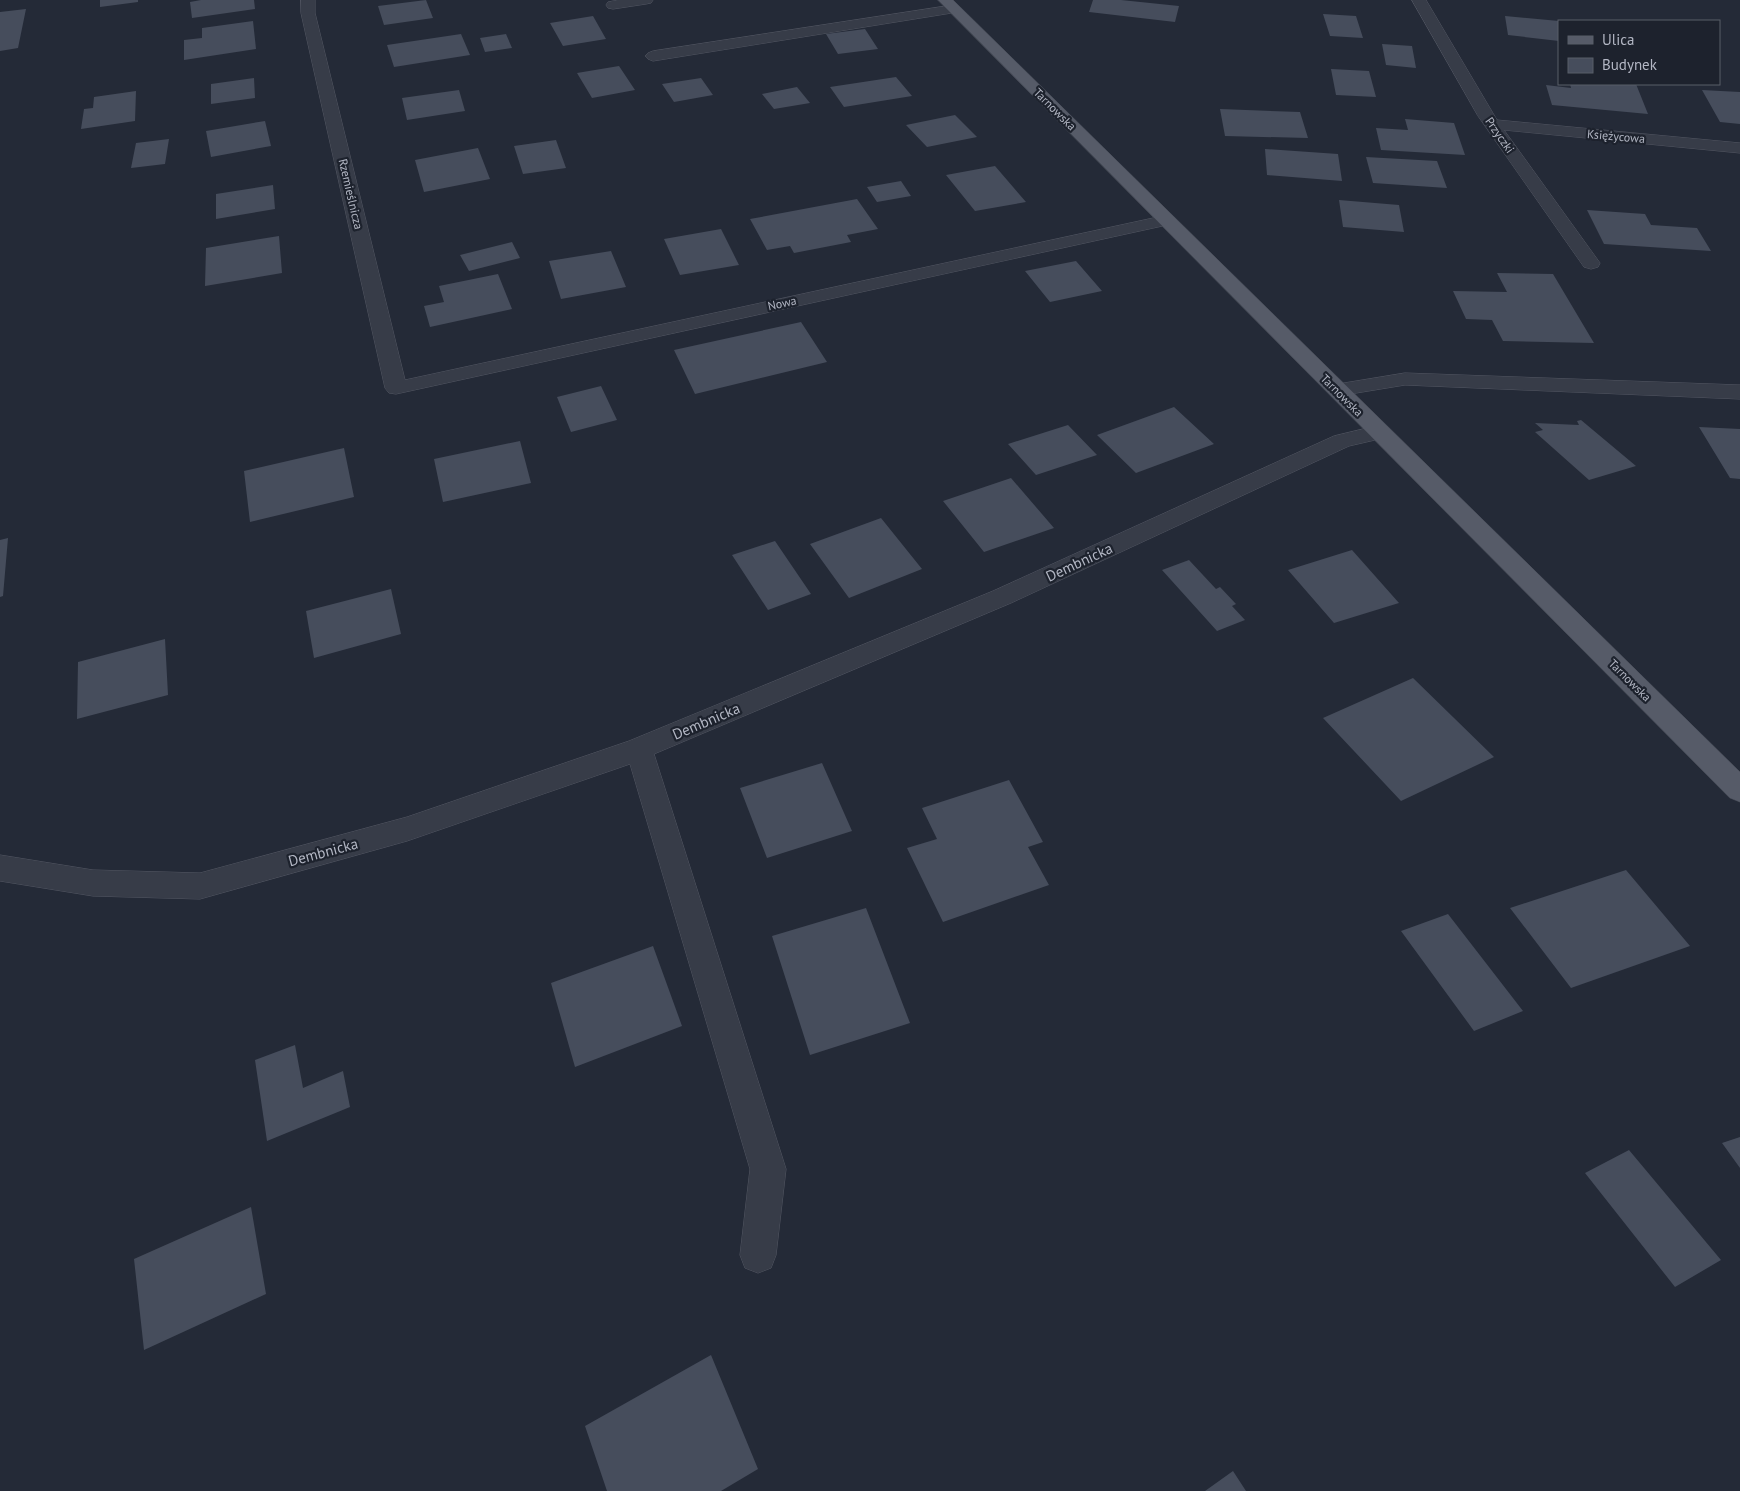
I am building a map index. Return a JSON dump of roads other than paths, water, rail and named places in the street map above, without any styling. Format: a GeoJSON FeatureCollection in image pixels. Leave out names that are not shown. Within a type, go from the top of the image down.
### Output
{"type":"FeatureCollection","features":[{"type":"Feature","properties":{"kind":"main road","name":"Tarnowska"},"geometry":{"type":"LineString","coordinates":[[949,4],[1740,790]]}},
{"type":"Feature","properties":{"kind":"street","name":"Rzemieślnicza"},"geometry":{"type":"LineString","coordinates":[[308,0],[310,22],[396,388]]}},
{"type":"Feature","properties":{"kind":"street"},"geometry":{"type":"LineString","coordinates":[[613,5],[646,0]]}},
{"type":"Feature","properties":{"kind":"street","name":"Przyczki"},"geometry":{"type":"LineString","coordinates":[[1419,0],[1492,124],[1591,263]]}},
{"type":"Feature","properties":{"kind":"street"},"geometry":{"type":"LineString","coordinates":[[653,56],[949,4]]}},
{"type":"Feature","properties":{"kind":"street","name":"Księżycowa"},"geometry":{"type":"LineString","coordinates":[[1492,124],[1740,148]]}},
{"type":"Feature","properties":{"kind":"street","name":"Nowa"},"geometry":{"type":"LineString","coordinates":[[396,388],[1167,220]]}},
{"type":"Feature","properties":{"kind":"street"},"geometry":{"type":"LineString","coordinates":[[1338,390],[1405,379],[1740,392]]}},
{"type":"Feature","properties":{"kind":"street","name":"Dembnicka"},"geometry":{"type":"LineString","coordinates":[[0,868],[93,883],[200,886],[407,829],[639,749],[1002,597],[1342,441],[1380,432]]}},
{"type":"Feature","properties":{"kind":"street"},"geometry":{"type":"LineString","coordinates":[[639,749],[768,1169],[758,1255]]}}]}
